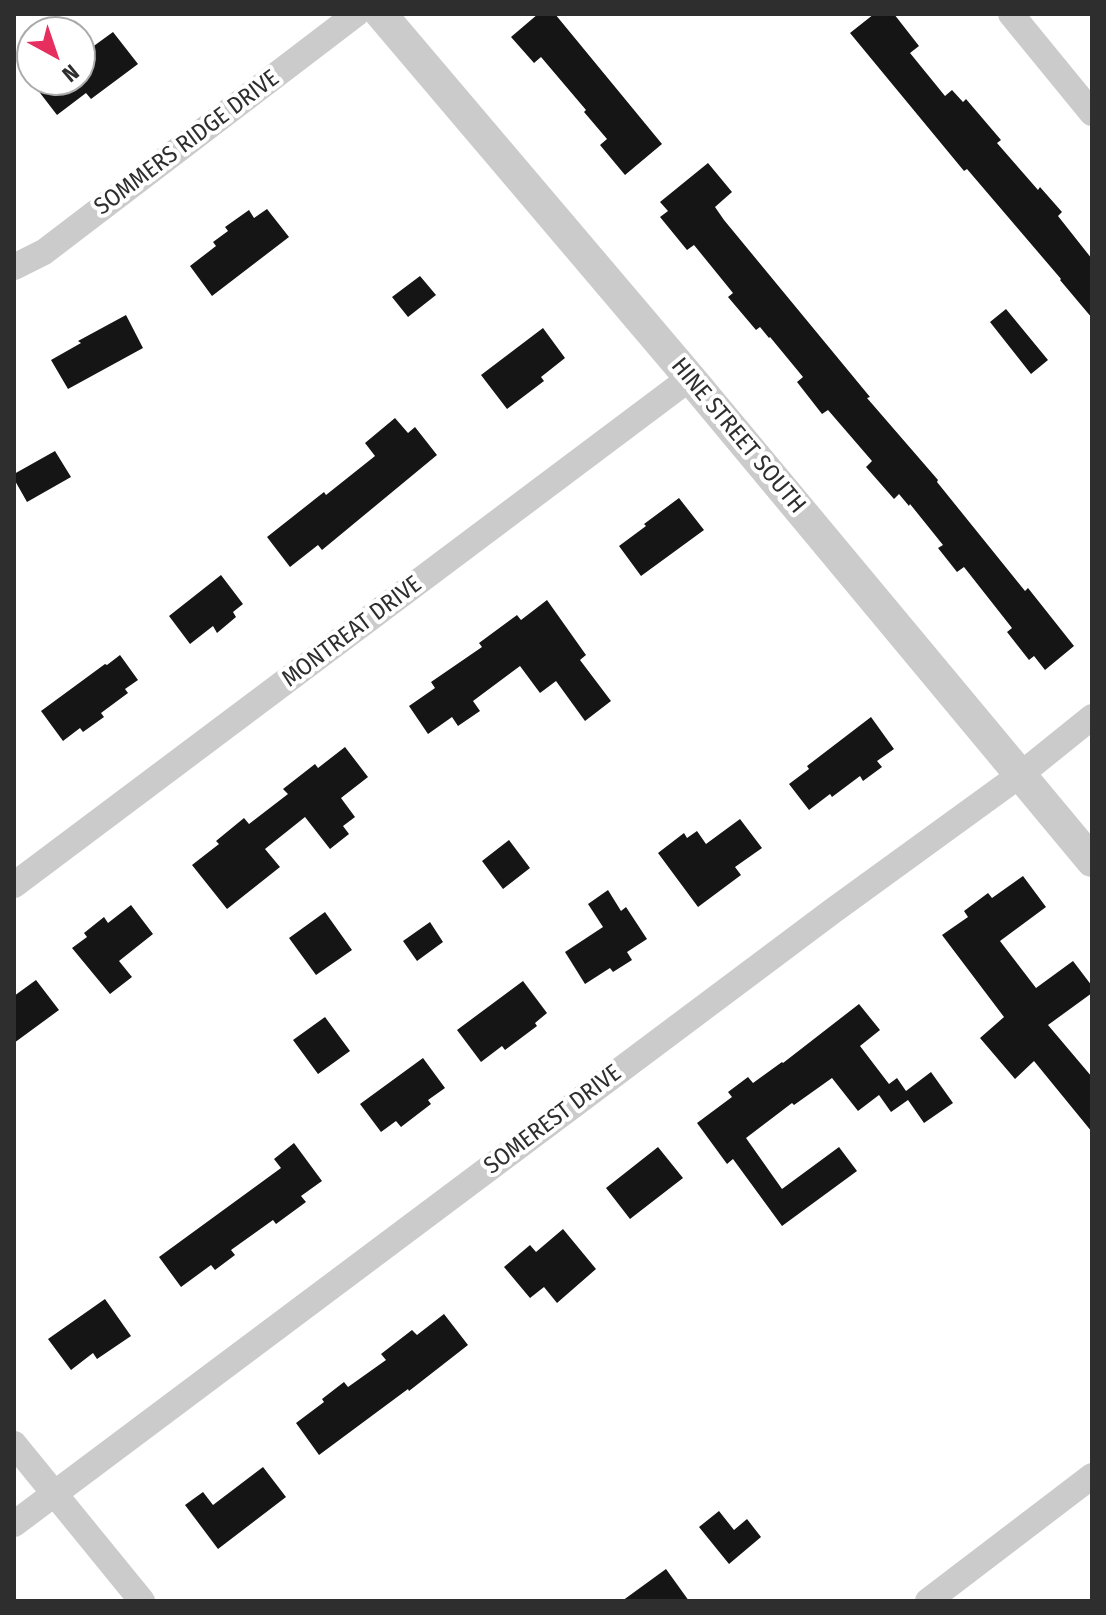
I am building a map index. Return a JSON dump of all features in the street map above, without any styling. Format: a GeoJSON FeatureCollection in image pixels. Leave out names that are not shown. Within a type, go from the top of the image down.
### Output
{"type":"FeatureCollection","features":[{"type":"Feature","properties":{"kind":"street","name":"SOMMERS RIDGE DRIVE"},"geometry":{"type":"LineString","coordinates":[[14,267],[44,252],[356,14]]}},
{"type":"Feature","properties":{"kind":"street","name":"HINE STREET SOUTH"},"geometry":{"type":"LineString","coordinates":[[381,14],[690,378],[1092,861]]}},
{"type":"Feature","properties":{"kind":"street"},"geometry":{"type":"LineString","coordinates":[[1011,14],[1092,113]]}},
{"type":"Feature","properties":{"kind":"street","name":"MONTREAT DRIVE"},"geometry":{"type":"LineString","coordinates":[[14,885],[690,378]]}},
{"type":"Feature","properties":{"kind":"street","name":"SOMEREST DRIVE"},"geometry":{"type":"LineString","coordinates":[[14,1524],[809,929],[1020,775],[1092,717]]}},
{"type":"Feature","properties":{"kind":"street"},"geometry":{"type":"LineString","coordinates":[[14,1444],[142,1601]]}},
{"type":"Feature","properties":{"kind":"street"},"geometry":{"type":"LineString","coordinates":[[928,1601],[1092,1476]]}},
{"type":"Feature","properties":{"kind":"building"},"geometry":{"type":"Polygon","coordinates":[[[538,14],[555,14],[662,144],[625,175],[600,145],[607,139],[584,112],[586,110],[541,57],[534,63],[511,37],[538,14]]]}},
{"type":"Feature","properties":{"kind":"building"},"geometry":{"type":"Polygon","coordinates":[[[874,14],[894,14],[919,46],[910,53],[945,96],[952,90],[963,102],[966,99],[1001,140],[997,143],[1062,212],[1058,216],[1092,259],[1092,318],[967,169],[964,171],[850,33],[874,14]]]}},
{"type":"Feature","properties":{"kind":"building"},"geometry":{"type":"Polygon","coordinates":[[[113,32],[138,64],[96,95],[96,44],[113,32]]]}},
{"type":"Feature","properties":{"kind":"building"},"geometry":{"type":"Polygon","coordinates":[[[42,96],[82,96],[57,115],[42,96]]]}},
{"type":"Feature","properties":{"kind":"building"},"geometry":{"type":"Polygon","coordinates":[[[708,163],[732,192],[715,207],[724,220],[1025,591],[1028,588],[1074,646],[1045,670],[1034,656],[1029,660],[1007,632],[1012,628],[964,567],[957,572],[938,548],[943,545],[910,504],[899,494],[894,499],[866,467],[872,461],[828,410],[822,414],[797,382],[803,377],[770,337],[760,327],[756,330],[728,297],[733,293],[694,245],[687,250],[660,217],[668,211],[660,202],[708,163]]]}},
{"type":"Feature","properties":{"kind":"building"},"geometry":{"type":"Polygon","coordinates":[[[267,209],[289,237],[212,296],[190,266],[216,246],[213,242],[228,231],[225,227],[249,210],[254,218],[267,209]]]}},
{"type":"Feature","properties":{"kind":"building"},"geometry":{"type":"Polygon","coordinates":[[[420,276],[436,295],[408,317],[392,297],[420,276]]]}},
{"type":"Feature","properties":{"kind":"building"},"geometry":{"type":"Polygon","coordinates":[[[1006,309],[1048,360],[1031,374],[990,322],[1006,309]]]}},
{"type":"Feature","properties":{"kind":"building"},"geometry":{"type":"Polygon","coordinates":[[[126,315],[143,348],[68,389],[51,360],[81,343],[78,341],[126,315]]]}},
{"type":"Feature","properties":{"kind":"building"},"geometry":{"type":"Polygon","coordinates":[[[543,328],[565,358],[541,377],[544,381],[507,409],[481,375],[543,328]]]}},
{"type":"Feature","properties":{"kind":"building"},"geometry":{"type":"Polygon","coordinates":[[[395,418],[408,433],[415,427],[437,455],[322,550],[318,545],[290,567],[267,537],[375,456],[365,443],[395,418]]]}},
{"type":"Feature","properties":{"kind":"building"},"geometry":{"type":"Polygon","coordinates":[[[55,451],[71,477],[27,502],[14,474],[55,451]]]}},
{"type":"Feature","properties":{"kind":"building"},"geometry":{"type":"Polygon","coordinates":[[[679,498],[704,530],[641,576],[619,546],[679,498]]]}},
{"type":"Feature","properties":{"kind":"building"},"geometry":{"type":"Polygon","coordinates":[[[221,575],[243,604],[233,612],[236,617],[217,633],[213,626],[190,644],[169,616],[221,575]]]}},
{"type":"Feature","properties":{"kind":"building"},"geometry":{"type":"Polygon","coordinates":[[[547,600],[586,655],[580,660],[611,701],[585,721],[556,681],[540,693],[520,666],[473,701],[480,711],[458,726],[452,717],[428,734],[409,706],[435,688],[431,682],[482,647],[479,643],[517,615],[521,620],[547,600]]]}},
{"type":"Feature","properties":{"kind":"building"},"geometry":{"type":"Polygon","coordinates":[[[120,655],[138,680],[125,689],[128,693],[101,713],[104,717],[83,732],[80,728],[63,741],[41,711],[120,655]]]}},
{"type":"Feature","properties":{"kind":"building"},"geometry":{"type":"Polygon","coordinates":[[[871,717],[894,749],[877,761],[882,767],[863,781],[860,776],[809,810],[789,784],[809,769],[807,766],[871,717]]]}},
{"type":"Feature","properties":{"kind":"building"},"geometry":{"type":"Polygon","coordinates":[[[345,747],[368,777],[341,798],[355,817],[343,826],[349,834],[330,849],[305,817],[265,849],[280,867],[227,909],[192,865],[219,844],[216,841],[244,818],[249,824],[288,794],[283,789],[315,764],[318,768],[345,747]]]}},
{"type":"Feature","properties":{"kind":"building"},"geometry":{"type":"Polygon","coordinates":[[[740,819],[762,848],[735,867],[741,875],[698,907],[658,853],[684,833],[687,838],[697,831],[706,844],[740,819]]]}},
{"type":"Feature","properties":{"kind":"building"},"geometry":{"type":"Polygon","coordinates":[[[509,840],[530,868],[503,889],[482,861],[509,840]]]}},
{"type":"Feature","properties":{"kind":"building"},"geometry":{"type":"Polygon","coordinates":[[[1023,876],[1046,907],[1000,941],[1036,988],[1073,961],[1092,986],[1092,993],[1048,1025],[1092,1077],[1092,1132],[1034,1061],[1015,1079],[980,1038],[1004,1017],[942,935],[968,917],[964,911],[988,893],[992,898],[1023,876]]]}},
{"type":"Feature","properties":{"kind":"building"},"geometry":{"type":"Polygon","coordinates":[[[608,890],[621,911],[626,907],[647,939],[627,952],[632,960],[613,972],[610,968],[585,984],[565,952],[603,927],[588,904],[608,890]]]}},
{"type":"Feature","properties":{"kind":"building"},"geometry":{"type":"Polygon","coordinates":[[[131,905],[153,934],[119,961],[132,977],[110,994],[72,948],[87,937],[84,933],[104,917],[108,923],[131,905]]]}},
{"type":"Feature","properties":{"kind":"building"},"geometry":{"type":"Polygon","coordinates":[[[325,912],[352,950],[316,975],[289,938],[325,912]]]}},
{"type":"Feature","properties":{"kind":"building"},"geometry":{"type":"Polygon","coordinates":[[[430,922],[443,942],[417,961],[403,941],[430,922]]]}},
{"type":"Feature","properties":{"kind":"building"},"geometry":{"type":"Polygon","coordinates":[[[36,980],[59,1010],[14,1043],[14,996],[36,980]]]}},
{"type":"Feature","properties":{"kind":"building"},"geometry":{"type":"Polygon","coordinates":[[[523,981],[547,1013],[535,1023],[537,1026],[505,1050],[502,1046],[481,1062],[457,1030],[523,981]]]}},
{"type":"Feature","properties":{"kind":"building"},"geometry":{"type":"Polygon","coordinates":[[[859,1004],[880,1030],[860,1046],[889,1084],[897,1078],[906,1091],[931,1072],[953,1103],[924,1123],[908,1100],[891,1112],[879,1095],[858,1111],[832,1078],[794,1105],[792,1103],[746,1138],[782,1189],[839,1147],[857,1171],[782,1226],[733,1159],[727,1164],[697,1123],[732,1097],[728,1092],[748,1077],[753,1083],[859,1004]]]}},
{"type":"Feature","properties":{"kind":"building"},"geometry":{"type":"Polygon","coordinates":[[[325,1017],[350,1051],[318,1074],[293,1040],[325,1017]]]}},
{"type":"Feature","properties":{"kind":"building"},"geometry":{"type":"Polygon","coordinates":[[[423,1058],[445,1088],[428,1100],[431,1104],[401,1127],[396,1121],[381,1132],[360,1104],[423,1058]]]}},
{"type":"Feature","properties":{"kind":"building"},"geometry":{"type":"Polygon","coordinates":[[[294,1143],[322,1181],[301,1196],[306,1202],[276,1224],[273,1220],[231,1250],[235,1255],[215,1270],[211,1265],[181,1287],[159,1257],[281,1168],[274,1159],[294,1143]]]}},
{"type":"Feature","properties":{"kind":"building"},"geometry":{"type":"Polygon","coordinates":[[[658,1147],[683,1178],[630,1219],[606,1188],[658,1147]]]}},
{"type":"Feature","properties":{"kind":"building"},"geometry":{"type":"Polygon","coordinates":[[[563,1229],[596,1269],[557,1303],[544,1287],[530,1298],[504,1267],[530,1245],[536,1252],[563,1229]]]}},
{"type":"Feature","properties":{"kind":"building"},"geometry":{"type":"Polygon","coordinates":[[[105,1299],[131,1336],[97,1359],[93,1353],[71,1370],[48,1339],[105,1299]]]}},
{"type":"Feature","properties":{"kind":"building"},"geometry":{"type":"Polygon","coordinates":[[[444,1314],[468,1345],[319,1455],[296,1423],[344,1382],[348,1387],[386,1360],[381,1354],[412,1330],[417,1335],[444,1314]]]}},
{"type":"Feature","properties":{"kind":"building"},"geometry":{"type":"Polygon","coordinates":[[[263,1467],[286,1497],[218,1549],[185,1505],[203,1492],[213,1505],[263,1467]]]}},
{"type":"Feature","properties":{"kind":"building"},"geometry":{"type":"Polygon","coordinates":[[[719,1511],[734,1530],[747,1519],[761,1537],[729,1564],[699,1527],[719,1511]]]}},
{"type":"Feature","properties":{"kind":"building"},"geometry":{"type":"Polygon","coordinates":[[[666,1569],[689,1601],[622,1601],[666,1569]]]}}]}
